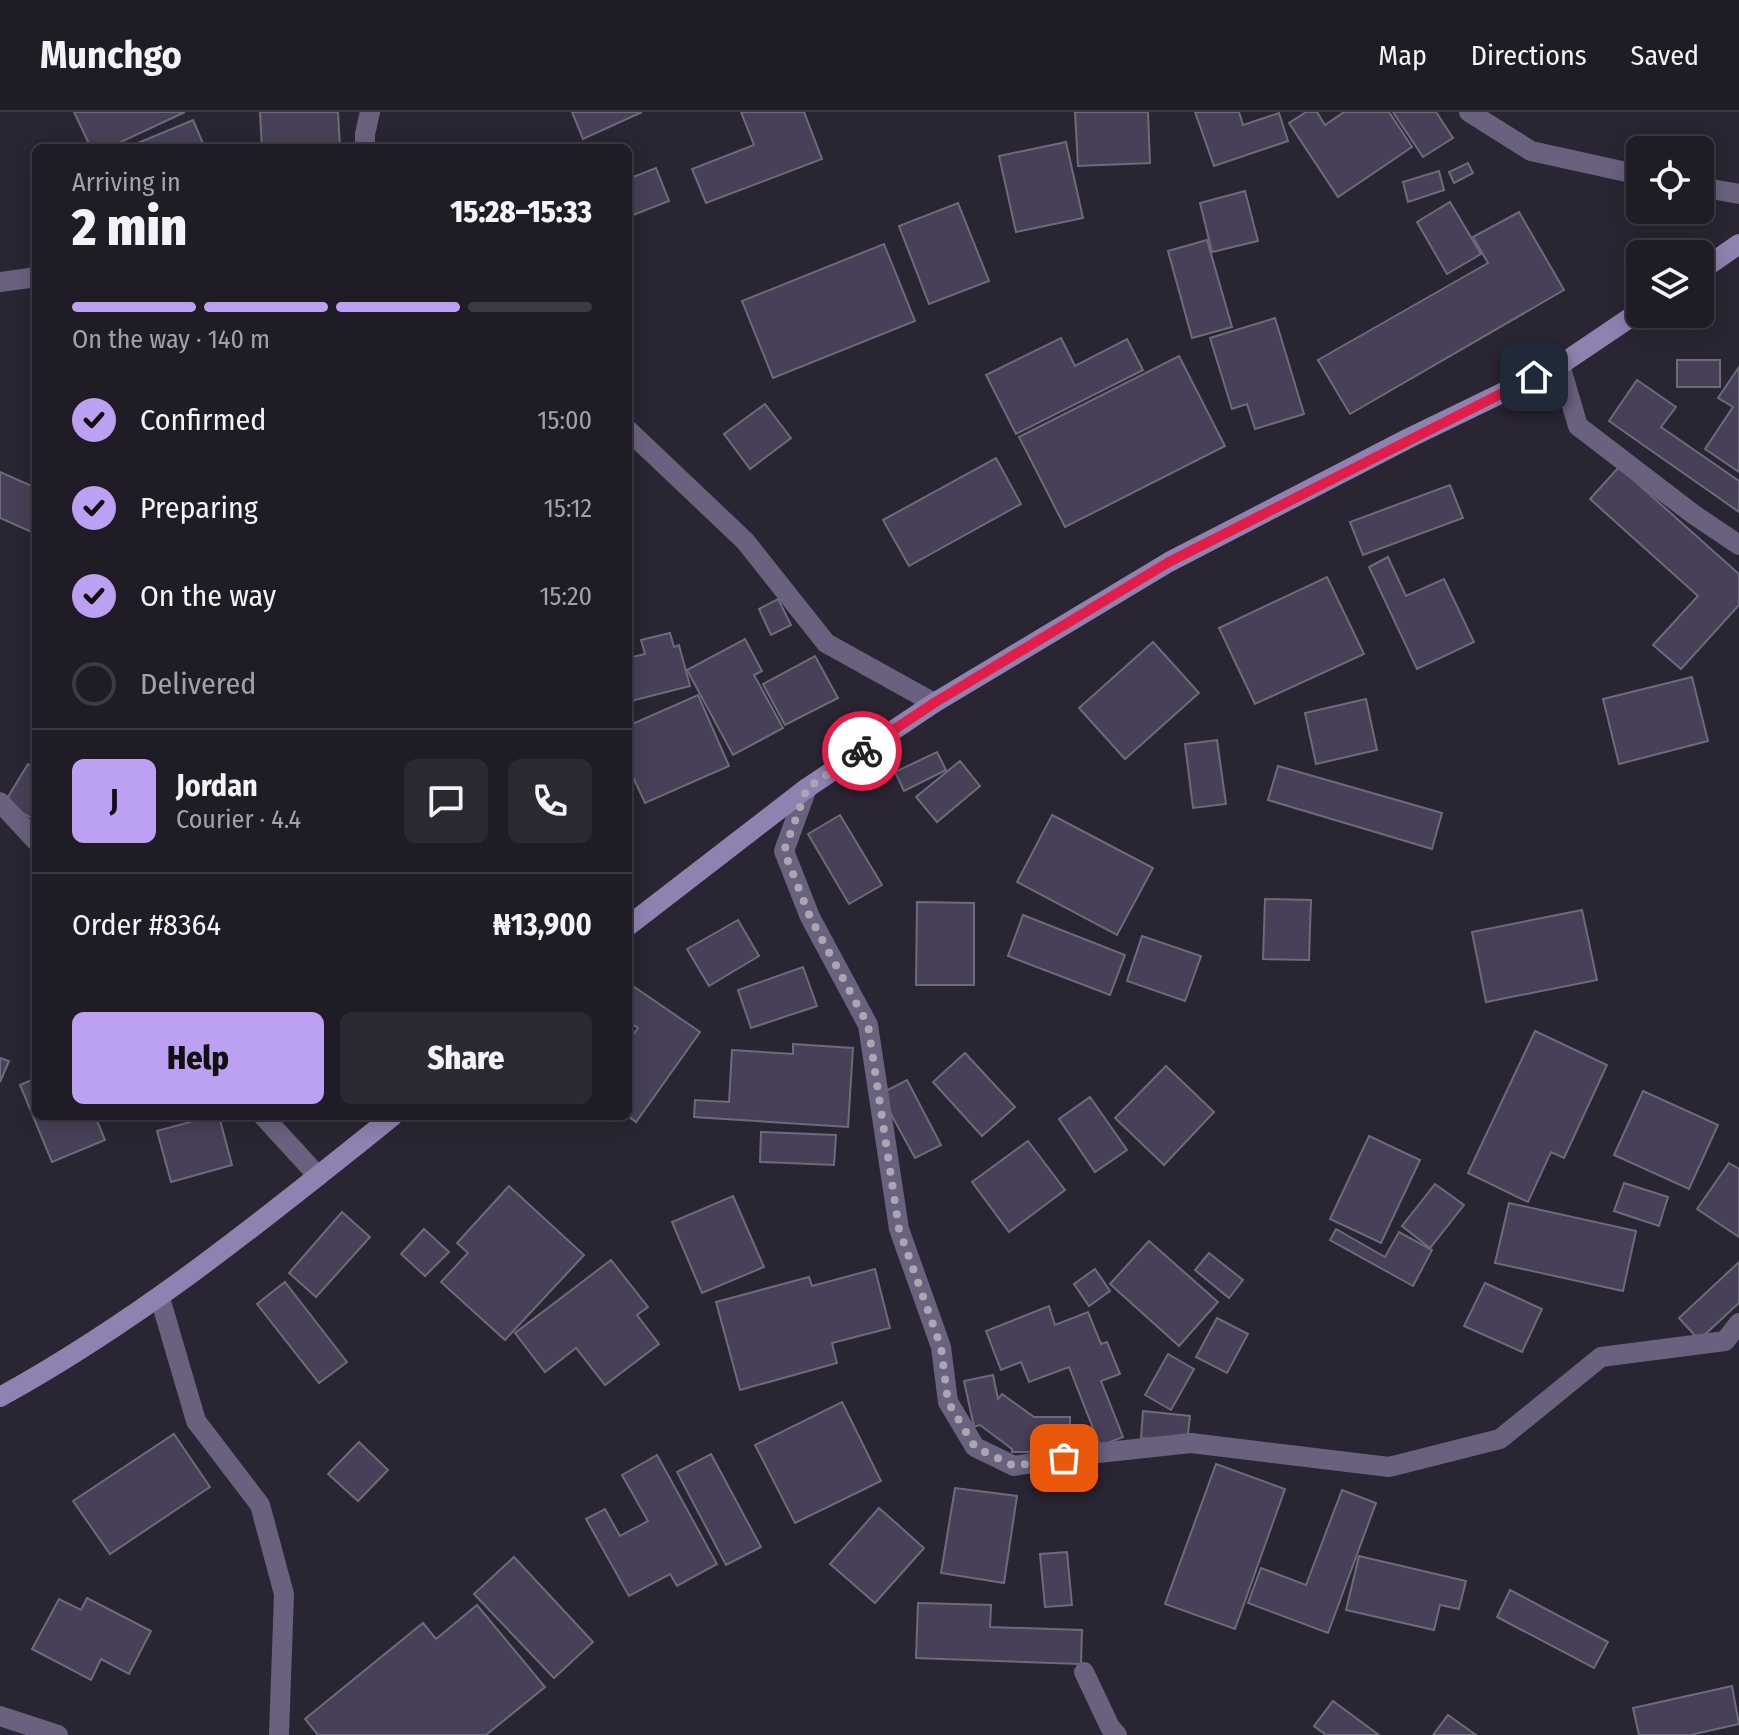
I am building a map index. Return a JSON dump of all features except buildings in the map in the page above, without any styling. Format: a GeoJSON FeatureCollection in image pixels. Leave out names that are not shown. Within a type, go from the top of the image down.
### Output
{"type":"FeatureCollection","features":[{"type":"Feature","properties":{"kind":"main road"},"geometry":{"type":"LineString","coordinates":[[1714,261],[1739,244]]}},
{"type":"Feature","properties":{"kind":"main road"},"geometry":{"type":"LineString","coordinates":[[632,923],[807,788],[934,703],[1169,562],[1409,438],[1560,365],[1626,320]]}},
{"type":"Feature","properties":{"kind":"main road"},"geometry":{"type":"LineString","coordinates":[[0,1397],[67,1360],[160,1298],[388,1120]]}},
{"type":"Feature","properties":{"kind":"street"},"geometry":{"type":"LineString","coordinates":[[365,144],[370,112]]}},
{"type":"Feature","properties":{"kind":"street"},"geometry":{"type":"LineString","coordinates":[[1469,112],[1531,151],[1626,172]]}},
{"type":"Feature","properties":{"kind":"street"},"geometry":{"type":"LineString","coordinates":[[1714,190],[1739,194]]}},
{"type":"Feature","properties":{"kind":"street"},"geometry":{"type":"LineString","coordinates":[[0,282],[32,278]]}},
{"type":"Feature","properties":{"kind":"street"},"geometry":{"type":"LineString","coordinates":[[1560,365],[1578,426],[1693,514],[1739,545]]}},
{"type":"Feature","properties":{"kind":"street"},"geometry":{"type":"LineString","coordinates":[[632,434],[745,541],[826,643],[934,703]]}},
{"type":"Feature","properties":{"kind":"street"},"geometry":{"type":"LineString","coordinates":[[807,788],[784,851],[810,917],[868,1025],[899,1229],[941,1347],[948,1402],[975,1447],[1014,1466],[1191,1443],[1389,1467],[1500,1439],[1601,1357],[1725,1341],[1739,1323]]}},
{"type":"Feature","properties":{"kind":"street"},"geometry":{"type":"LineString","coordinates":[[0,802],[32,837]]}},
{"type":"Feature","properties":{"kind":"street"},"geometry":{"type":"LineString","coordinates":[[267,1120],[318,1176]]}},
{"type":"Feature","properties":{"kind":"street"},"geometry":{"type":"LineString","coordinates":[[160,1298],[196,1421],[260,1505],[284,1594],[279,1735]]}},
{"type":"Feature","properties":{"kind":"street"},"geometry":{"type":"LineString","coordinates":[[1084,1672],[1110,1727],[1117,1735]]}},
{"type":"Feature","properties":{"kind":"street"},"geometry":{"type":"LineString","coordinates":[[0,1716],[58,1735]]}},
{"type":"Feature","properties":{"kind":"way so far"},"geometry":{"type":"LineString","coordinates":[[862,751],[807,788],[784,851],[810,917],[868,1025],[899,1229],[941,1347],[948,1402],[975,1447],[1014,1466],[1064,1458]]}},
{"type":"Feature","properties":{"kind":"route"},"geometry":{"type":"LineString","coordinates":[[862,751],[934,703],[1169,562],[1534,377]]}}]}
